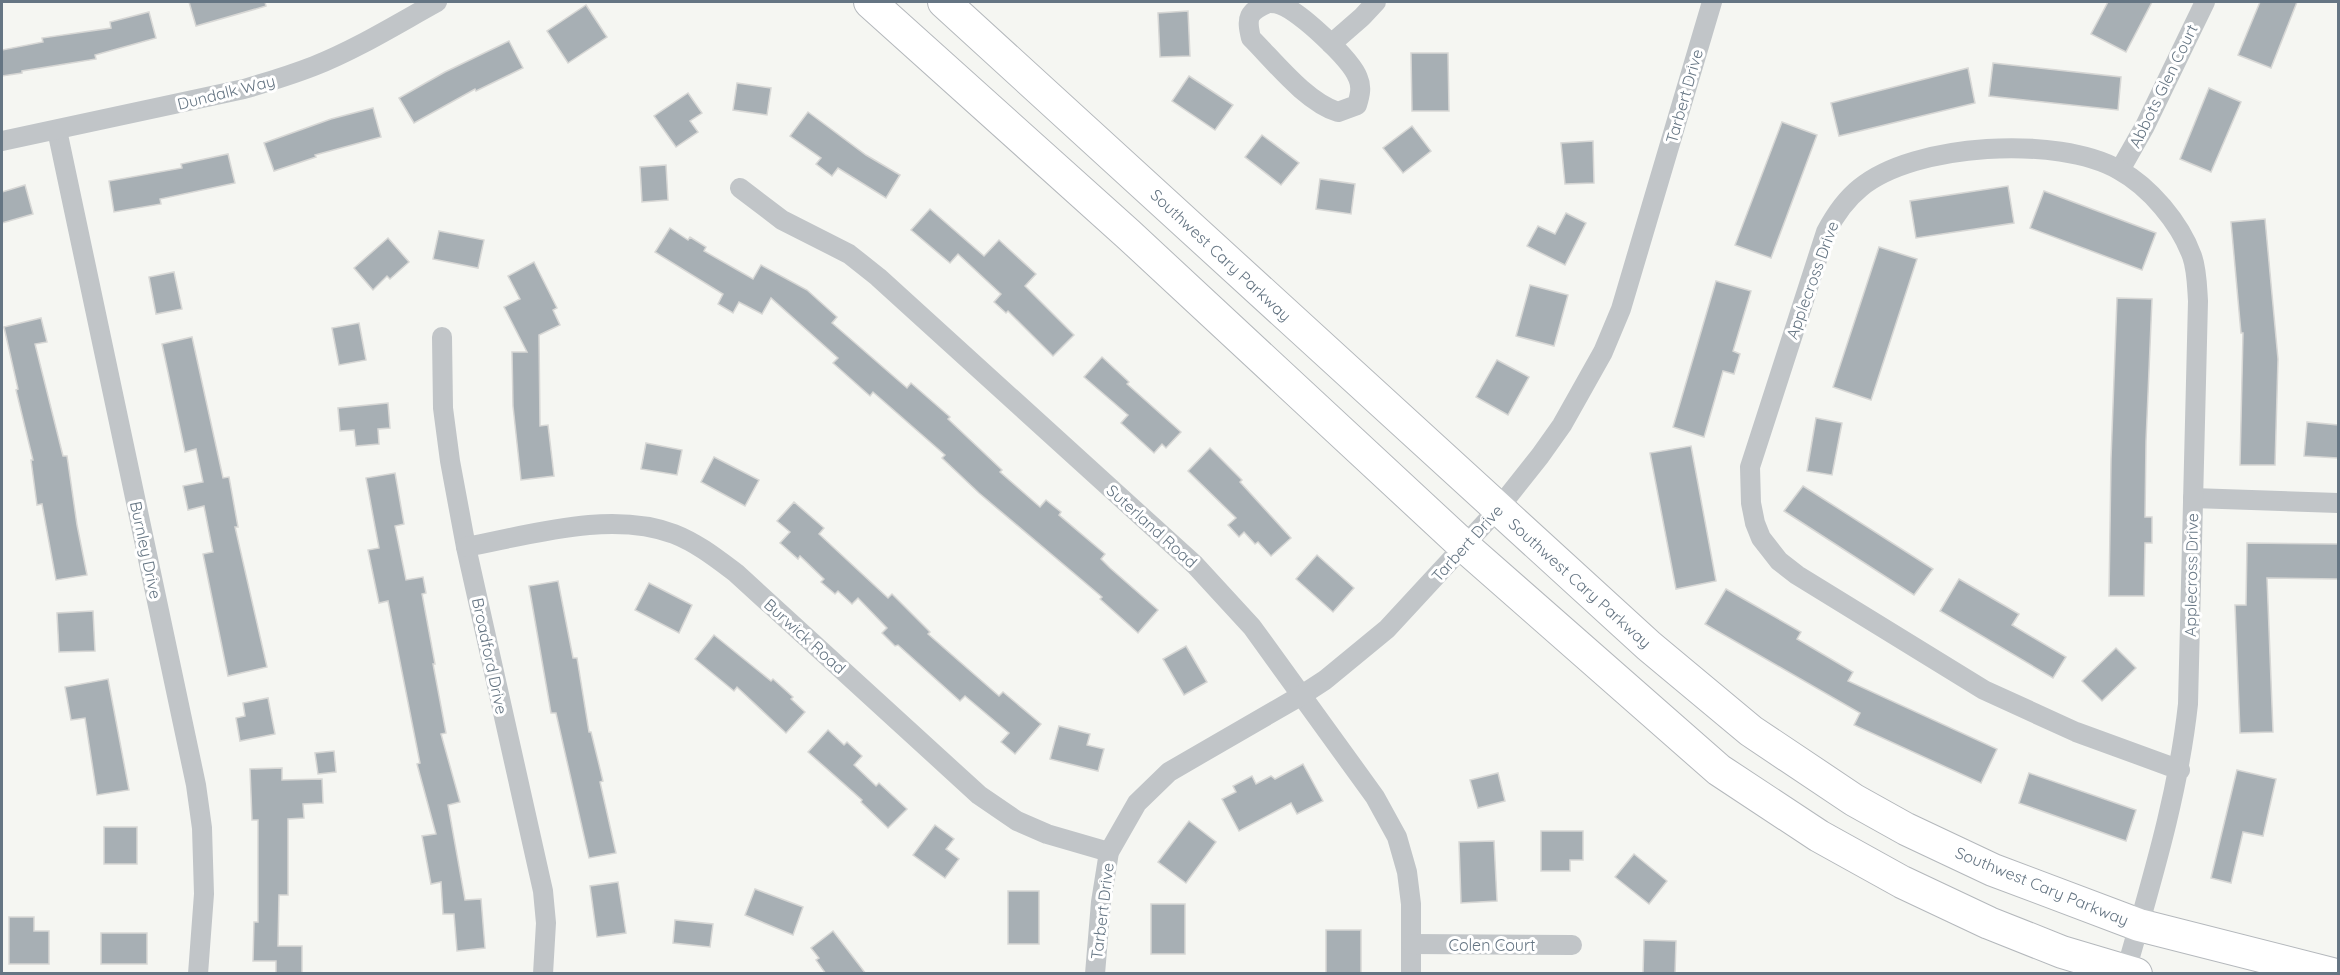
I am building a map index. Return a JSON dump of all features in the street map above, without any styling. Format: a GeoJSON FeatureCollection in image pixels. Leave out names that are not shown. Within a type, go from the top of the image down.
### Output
{"type":"FeatureCollection","features":[{"type":"Feature","properties":{"kind":"main road"},"geometry":{"type":"LineString","coordinates":[[870,2],[1136,242],[1464,546],[1719,770],[1820,836],[1902,882],[1989,923],[2062,952],[2131,972]]}},
{"type":"Feature","properties":{"kind":"main road","name":"Southwest Cary Parkway"},"geometry":{"type":"LineString","coordinates":[[944,2],[1649,646],[1751,732],[1854,800],[1906,829],[1993,870],[2139,925],[2332,974]]}},
{"type":"Feature","properties":{"kind":"street","name":"Dundalk Way"},"geometry":{"type":"LineString","coordinates":[[2,141],[278,80],[352,48],[437,2]]}},
{"type":"Feature","properties":{"kind":"street"},"geometry":{"type":"LineString","coordinates":[[1330,44],[1376,2]]}},
{"type":"Feature","properties":{"kind":"street","name":"Tarbert Drive"},"geometry":{"type":"LineString","coordinates":[[1095,974],[1101,902],[1109,852],[1137,803],[1169,772],[1302,696],[1387,629],[1498,509],[1562,425],[1613,331],[1621,309],[1712,2]]}},
{"type":"Feature","properties":{"kind":"street","name":"Abbots Glen Court"},"geometry":{"type":"LineString","coordinates":[[2120,170],[2145,126],[2205,2]]}},
{"type":"Feature","properties":{"kind":"street"},"geometry":{"type":"LineString","coordinates":[[1268,3],[1279,3],[1292,10],[1330,44],[1348,62],[1358,78],[1361,92],[1357,105],[1338,112],[1327,109],[1312,98],[1251,38],[1249,18],[1254,9],[1268,3]]}},
{"type":"Feature","properties":{"kind":"street","name":"Burnley Drive"},"geometry":{"type":"LineString","coordinates":[[57,130],[196,785],[202,828],[204,894],[198,974]]}},
{"type":"Feature","properties":{"kind":"street","name":"Applecross Drive"},"geometry":{"type":"LineString","coordinates":[[2131,972],[2139,925],[2180,770],[2190,688],[2198,301],[2195,269],[2184,237],[2171,218],[2145,190],[2120,170],[2093,159],[2067,152],[2039,149],[1980,149],[1922,160],[1894,169],[1860,188],[1833,218],[1826,232],[1750,467],[1749,486],[1755,523],[1761,538],[1779,561],[1797,575],[1984,690],[2076,732],[2180,770]]}},
{"type":"Feature","properties":{"kind":"street","name":"Suterland Road"},"geometry":{"type":"LineString","coordinates":[[740,188],[782,220],[849,254],[878,277],[1195,565],[1252,627],[1375,797],[1397,837],[1409,887],[1411,974]]}},
{"type":"Feature","properties":{"kind":"street","name":"Broadford Drive"},"geometry":{"type":"LineString","coordinates":[[442,337],[444,408],[450,461],[466,547],[543,891],[546,923],[543,974]]}},
{"type":"Feature","properties":{"kind":"street"},"geometry":{"type":"LineString","coordinates":[[2193,498],[2338,503]]}},
{"type":"Feature","properties":{"kind":"street","name":"Burwick Road"},"geometry":{"type":"LineString","coordinates":[[466,547],[583,526],[616,523],[649,526],[702,547],[736,573],[979,795],[1017,820],[1047,834],[1109,852]]}},
{"type":"Feature","properties":{"kind":"street","name":"Colen Court"},"geometry":{"type":"LineString","coordinates":[[1412,944],[1572,945]]}},
{"type":"Feature","properties":{"kind":"building"},"geometry":{"type":"Polygon","coordinates":[[[189,2],[265,2],[266,6],[196,26],[189,2]]]}},
{"type":"Feature","properties":{"kind":"building"},"geometry":{"type":"Polygon","coordinates":[[[2108,2],[2152,2],[2126,52],[2091,34],[2108,2]]]}},
{"type":"Feature","properties":{"kind":"building"},"geometry":{"type":"Polygon","coordinates":[[[2260,2],[2297,2],[2271,68],[2238,55],[2260,2]]]}},
{"type":"Feature","properties":{"kind":"building"},"geometry":{"type":"Polygon","coordinates":[[[586,5],[607,37],[568,63],[547,31],[586,5]]]}},
{"type":"Feature","properties":{"kind":"building"},"geometry":{"type":"Polygon","coordinates":[[[1188,11],[1190,56],[1160,57],[1158,13],[1188,11]]]}},
{"type":"Feature","properties":{"kind":"building"},"geometry":{"type":"Polygon","coordinates":[[[149,12],[156,38],[95,55],[96,59],[2,76],[2,50],[43,42],[42,38],[111,28],[110,22],[149,12]]]}},
{"type":"Feature","properties":{"kind":"building"},"geometry":{"type":"Polygon","coordinates":[[[509,41],[523,68],[476,91],[475,89],[414,123],[399,98],[445,72],[509,41]]]}},
{"type":"Feature","properties":{"kind":"building"},"geometry":{"type":"Polygon","coordinates":[[[1411,53],[1448,53],[1449,111],[1412,111],[1411,53]]]}},
{"type":"Feature","properties":{"kind":"building"},"geometry":{"type":"Polygon","coordinates":[[[1993,63],[2121,77],[2118,110],[1989,96],[1993,63]]]}},
{"type":"Feature","properties":{"kind":"building"},"geometry":{"type":"Polygon","coordinates":[[[1968,68],[1975,103],[1839,136],[1831,103],[1968,68]]]}},
{"type":"Feature","properties":{"kind":"building"},"geometry":{"type":"Polygon","coordinates":[[[1189,76],[1233,105],[1215,130],[1172,101],[1189,76]]]}},
{"type":"Feature","properties":{"kind":"building"},"geometry":{"type":"Polygon","coordinates":[[[737,83],[771,88],[767,115],[733,110],[737,83]]]}},
{"type":"Feature","properties":{"kind":"building"},"geometry":{"type":"Polygon","coordinates":[[[2209,88],[2241,102],[2211,172],[2180,159],[2209,88]]]}},
{"type":"Feature","properties":{"kind":"building"},"geometry":{"type":"Polygon","coordinates":[[[688,93],[702,113],[690,121],[698,132],[676,147],[654,116],[688,93]]]}},
{"type":"Feature","properties":{"kind":"building"},"geometry":{"type":"Polygon","coordinates":[[[373,108],[381,137],[315,155],[316,157],[274,171],[264,143],[331,119],[373,108]]]}},
{"type":"Feature","properties":{"kind":"building"},"geometry":{"type":"Polygon","coordinates":[[[808,112],[866,155],[900,175],[886,198],[838,168],[832,176],[816,164],[821,158],[790,136],[808,112]]]}},
{"type":"Feature","properties":{"kind":"building"},"geometry":{"type":"Polygon","coordinates":[[[1782,122],[1817,135],[1771,258],[1735,245],[1782,122]]]}},
{"type":"Feature","properties":{"kind":"building"},"geometry":{"type":"Polygon","coordinates":[[[1412,126],[1431,151],[1403,173],[1383,148],[1412,126]]]}},
{"type":"Feature","properties":{"kind":"building"},"geometry":{"type":"Polygon","coordinates":[[[1262,135],[1299,163],[1281,185],[1245,157],[1262,135]]]}},
{"type":"Feature","properties":{"kind":"building"},"geometry":{"type":"Polygon","coordinates":[[[1593,141],[1594,183],[1565,184],[1561,143],[1593,141]]]}},
{"type":"Feature","properties":{"kind":"building"},"geometry":{"type":"Polygon","coordinates":[[[228,154],[235,183],[160,199],[161,204],[114,212],[109,181],[182,168],[181,164],[228,154]]]}},
{"type":"Feature","properties":{"kind":"building"},"geometry":{"type":"Polygon","coordinates":[[[666,165],[668,200],[642,202],[640,167],[666,165]]]}},
{"type":"Feature","properties":{"kind":"building"},"geometry":{"type":"Polygon","coordinates":[[[1320,179],[1355,184],[1351,214],[1316,209],[1320,179]]]}},
{"type":"Feature","properties":{"kind":"building"},"geometry":{"type":"Polygon","coordinates":[[[25,185],[33,214],[2,223],[2,192],[25,185]]]}},
{"type":"Feature","properties":{"kind":"building"},"geometry":{"type":"Polygon","coordinates":[[[2008,186],[2014,223],[1916,238],[1910,201],[2008,186]]]}},
{"type":"Feature","properties":{"kind":"building"},"geometry":{"type":"Polygon","coordinates":[[[2044,191],[2156,233],[2142,270],[2030,228],[2044,191]]]}},
{"type":"Feature","properties":{"kind":"building"},"geometry":{"type":"Polygon","coordinates":[[[930,209],[984,256],[999,240],[1036,274],[1025,286],[1074,335],[1053,356],[1008,311],[1006,313],[994,302],[1001,294],[958,254],[950,263],[911,230],[930,209]]]}},
{"type":"Feature","properties":{"kind":"building"},"geometry":{"type":"Polygon","coordinates":[[[1566,213],[1586,223],[1565,265],[1527,246],[1538,226],[1555,234],[1566,213]]]}},
{"type":"Feature","properties":{"kind":"building"},"geometry":{"type":"Polygon","coordinates":[[[2265,219],[2278,359],[2275,465],[2240,465],[2243,333],[2241,333],[2231,222],[2265,219]]]}},
{"type":"Feature","properties":{"kind":"building"},"geometry":{"type":"Polygon","coordinates":[[[670,228],[688,240],[690,237],[706,247],[704,251],[753,279],[761,265],[807,290],[837,317],[832,323],[907,388],[911,383],[950,417],[948,419],[1002,470],[1000,472],[1040,507],[1046,500],[1061,512],[1059,515],[1105,554],[1101,559],[1158,610],[1138,633],[1100,599],[1102,597],[979,493],[942,458],[945,455],[873,392],[870,396],[833,363],[838,358],[771,298],[762,314],[739,302],[733,313],[718,304],[723,294],[655,252],[670,228]]]}},
{"type":"Feature","properties":{"kind":"building"},"geometry":{"type":"Polygon","coordinates":[[[439,231],[484,240],[478,268],[433,259],[439,231]]]}},
{"type":"Feature","properties":{"kind":"building"},"geometry":{"type":"Polygon","coordinates":[[[388,238],[409,262],[390,279],[387,276],[373,290],[354,268],[388,238]]]}},
{"type":"Feature","properties":{"kind":"building"},"geometry":{"type":"Polygon","coordinates":[[[1879,247],[1917,259],[1871,400],[1833,387],[1879,247]]]}},
{"type":"Feature","properties":{"kind":"building"},"geometry":{"type":"Polygon","coordinates":[[[534,262],[557,308],[553,310],[560,325],[539,335],[540,426],[548,425],[554,476],[521,480],[513,406],[512,352],[527,352],[504,307],[520,299],[508,276],[534,262]]]}},
{"type":"Feature","properties":{"kind":"building"},"geometry":{"type":"Polygon","coordinates":[[[174,272],[182,309],[156,314],[149,277],[174,272]]]}},
{"type":"Feature","properties":{"kind":"building"},"geometry":{"type":"Polygon","coordinates":[[[1716,281],[1751,291],[1733,351],[1740,354],[1734,374],[1723,371],[1704,437],[1673,427],[1716,281]]]}},
{"type":"Feature","properties":{"kind":"building"},"geometry":{"type":"Polygon","coordinates":[[[1530,285],[1568,295],[1554,346],[1516,336],[1530,285]]]}},
{"type":"Feature","properties":{"kind":"building"},"geometry":{"type":"Polygon","coordinates":[[[2117,298],[2152,299],[2145,517],[2152,517],[2152,543],[2145,543],[2144,596],[2109,596],[2117,298]]]}},
{"type":"Feature","properties":{"kind":"building"},"geometry":{"type":"Polygon","coordinates":[[[41,318],[47,342],[35,344],[63,456],[67,456],[87,575],[56,580],[42,504],[37,505],[31,460],[33,460],[4,327],[41,318]]]}},
{"type":"Feature","properties":{"kind":"building"},"geometry":{"type":"Polygon","coordinates":[[[359,323],[366,360],[339,365],[332,328],[359,323]]]}},
{"type":"Feature","properties":{"kind":"building"},"geometry":{"type":"Polygon","coordinates":[[[192,337],[223,478],[229,477],[238,527],[235,527],[267,667],[228,676],[203,554],[213,552],[204,506],[188,510],[183,486],[203,482],[196,449],[185,452],[162,344],[192,337]]]}},
{"type":"Feature","properties":{"kind":"building"},"geometry":{"type":"Polygon","coordinates":[[[1102,357],[1129,382],[1127,384],[1181,432],[1166,448],[1162,444],[1154,453],[1121,423],[1128,415],[1084,377],[1102,357]]]}},
{"type":"Feature","properties":{"kind":"building"},"geometry":{"type":"Polygon","coordinates":[[[1497,360],[1529,377],[1508,415],[1476,397],[1497,360]]]}},
{"type":"Feature","properties":{"kind":"building"},"geometry":{"type":"Polygon","coordinates":[[[388,403],[390,428],[378,429],[379,444],[356,446],[354,430],[340,431],[338,408],[388,403]]]}},
{"type":"Feature","properties":{"kind":"building"},"geometry":{"type":"Polygon","coordinates":[[[1816,418],[1842,423],[1832,475],[1807,471],[1816,418]]]}},
{"type":"Feature","properties":{"kind":"building"},"geometry":{"type":"Polygon","coordinates":[[[2307,422],[2338,425],[2338,458],[2304,456],[2307,422]]]}},
{"type":"Feature","properties":{"kind":"building"},"geometry":{"type":"Polygon","coordinates":[[[646,443],[682,450],[677,475],[641,469],[646,443]]]}},
{"type":"Feature","properties":{"kind":"building"},"geometry":{"type":"Polygon","coordinates":[[[1691,446],[1716,581],[1676,589],[1650,453],[1691,446]]]}},
{"type":"Feature","properties":{"kind":"building"},"geometry":{"type":"Polygon","coordinates":[[[1210,448],[1242,480],[1240,482],[1291,538],[1271,556],[1258,542],[1255,544],[1244,532],[1239,537],[1228,525],[1236,518],[1188,471],[1210,448]]]}},
{"type":"Feature","properties":{"kind":"building"},"geometry":{"type":"Polygon","coordinates":[[[714,457],[759,480],[745,506],[701,482],[714,457]]]}},
{"type":"Feature","properties":{"kind":"building"},"geometry":{"type":"Polygon","coordinates":[[[395,473],[404,524],[395,526],[406,580],[423,577],[426,593],[422,594],[446,733],[441,734],[460,802],[448,805],[465,900],[481,899],[485,948],[457,951],[454,914],[443,914],[441,882],[431,884],[422,836],[436,834],[417,764],[420,763],[388,601],[379,603],[368,550],[379,548],[366,478],[395,473]]]}},
{"type":"Feature","properties":{"kind":"building"},"geometry":{"type":"Polygon","coordinates":[[[1803,486],[1933,569],[1914,595],[1784,511],[1803,486]]]}},
{"type":"Feature","properties":{"kind":"building"},"geometry":{"type":"Polygon","coordinates":[[[794,502],[824,528],[819,534],[888,598],[892,594],[930,632],[928,634],[999,696],[1003,692],[1041,724],[1015,754],[1001,742],[1009,733],[965,696],[960,701],[898,645],[895,646],[882,633],[887,628],[858,598],[852,604],[838,591],[835,594],[821,582],[824,579],[800,556],[798,559],[780,543],[790,532],[777,521],[794,502]]]}},
{"type":"Feature","properties":{"kind":"building"},"geometry":{"type":"Polygon","coordinates":[[[2247,543],[2338,544],[2338,579],[2267,578],[2273,732],[2240,733],[2235,605],[2246,605],[2247,543]]]}},
{"type":"Feature","properties":{"kind":"building"},"geometry":{"type":"Polygon","coordinates":[[[1317,555],[1354,588],[1333,612],[1296,579],[1317,555]]]}},
{"type":"Feature","properties":{"kind":"building"},"geometry":{"type":"Polygon","coordinates":[[[1959,579],[2019,614],[2012,625],[2066,657],[2053,678],[1940,611],[1959,579]]]}},
{"type":"Feature","properties":{"kind":"building"},"geometry":{"type":"Polygon","coordinates":[[[558,581],[573,658],[577,658],[589,732],[591,732],[603,781],[600,782],[616,853],[589,858],[556,713],[551,713],[529,586],[558,581]]]}},
{"type":"Feature","properties":{"kind":"building"},"geometry":{"type":"Polygon","coordinates":[[[649,583],[692,605],[679,633],[635,610],[649,583]]]}},
{"type":"Feature","properties":{"kind":"building"},"geometry":{"type":"Polygon","coordinates":[[[1726,589],[1801,632],[1797,639],[1853,672],[1848,681],[1997,749],[1981,783],[1854,725],[1860,713],[1705,624],[1726,589]]]}},
{"type":"Feature","properties":{"kind":"building"},"geometry":{"type":"Polygon","coordinates":[[[93,611],[95,651],[59,652],[57,613],[93,611]]]}},
{"type":"Feature","properties":{"kind":"building"},"geometry":{"type":"Polygon","coordinates":[[[714,635],[771,681],[773,679],[793,697],[791,699],[805,712],[786,733],[737,687],[734,691],[695,659],[714,635]]]}},
{"type":"Feature","properties":{"kind":"building"},"geometry":{"type":"Polygon","coordinates":[[[1186,646],[1207,682],[1184,695],[1163,659],[1186,646]]]}},
{"type":"Feature","properties":{"kind":"building"},"geometry":{"type":"Polygon","coordinates":[[[2116,648],[2136,668],[2102,701],[2082,681],[2116,648]]]}},
{"type":"Feature","properties":{"kind":"building"},"geometry":{"type":"Polygon","coordinates":[[[108,679],[129,790],[97,795],[85,718],[71,720],[65,687],[108,679]]]}},
{"type":"Feature","properties":{"kind":"building"},"geometry":{"type":"Polygon","coordinates":[[[268,698],[275,734],[240,741],[236,718],[245,716],[243,703],[268,698]]]}},
{"type":"Feature","properties":{"kind":"building"},"geometry":{"type":"Polygon","coordinates":[[[1059,726],[1090,734],[1087,745],[1104,749],[1098,771],[1050,759],[1059,726]]]}},
{"type":"Feature","properties":{"kind":"building"},"geometry":{"type":"Polygon","coordinates":[[[828,730],[844,745],[847,742],[862,756],[854,765],[876,786],[879,783],[907,809],[888,828],[861,802],[862,800],[808,752],[828,730]]]}},
{"type":"Feature","properties":{"kind":"building"},"geometry":{"type":"Polygon","coordinates":[[[334,751],[336,772],[318,774],[315,753],[334,751]]]}},
{"type":"Feature","properties":{"kind":"building"},"geometry":{"type":"Polygon","coordinates":[[[1303,764],[1323,801],[1297,814],[1291,803],[1239,831],[1222,799],[1236,792],[1233,786],[1252,776],[1256,784],[1271,776],[1275,779],[1303,764]]]}},
{"type":"Feature","properties":{"kind":"building"},"geometry":{"type":"Polygon","coordinates":[[[282,768],[282,780],[322,779],[323,803],[303,804],[304,818],[288,819],[288,895],[279,895],[278,946],[302,946],[302,974],[276,974],[276,961],[253,961],[254,922],[258,922],[258,820],[252,820],[250,769],[282,768]]]}},
{"type":"Feature","properties":{"kind":"building"},"geometry":{"type":"Polygon","coordinates":[[[2237,770],[2276,779],[2263,836],[2243,832],[2231,883],[2211,878],[2237,770]]]}},
{"type":"Feature","properties":{"kind":"building"},"geometry":{"type":"Polygon","coordinates":[[[1498,773],[1505,801],[1478,808],[1470,780],[1498,773]]]}},
{"type":"Feature","properties":{"kind":"building"},"geometry":{"type":"Polygon","coordinates":[[[2029,773],[2136,810],[2126,841],[2019,803],[2029,773]]]}},
{"type":"Feature","properties":{"kind":"building"},"geometry":{"type":"Polygon","coordinates":[[[1189,821],[1216,842],[1186,883],[1158,862],[1189,821]]]}},
{"type":"Feature","properties":{"kind":"building"},"geometry":{"type":"Polygon","coordinates":[[[935,825],[954,839],[946,849],[959,859],[945,878],[913,855],[935,825]]]}},
{"type":"Feature","properties":{"kind":"building"},"geometry":{"type":"Polygon","coordinates":[[[104,827],[137,827],[137,864],[104,864],[104,827]]]}},
{"type":"Feature","properties":{"kind":"building"},"geometry":{"type":"Polygon","coordinates":[[[1541,831],[1583,831],[1583,860],[1570,860],[1570,871],[1541,871],[1541,831]]]}},
{"type":"Feature","properties":{"kind":"building"},"geometry":{"type":"Polygon","coordinates":[[[1494,841],[1497,901],[1461,903],[1459,842],[1494,841]]]}},
{"type":"Feature","properties":{"kind":"building"},"geometry":{"type":"Polygon","coordinates":[[[1634,854],[1667,881],[1649,904],[1615,877],[1634,854]]]}},
{"type":"Feature","properties":{"kind":"building"},"geometry":{"type":"Polygon","coordinates":[[[618,882],[626,933],[597,937],[590,886],[618,882]]]}},
{"type":"Feature","properties":{"kind":"building"},"geometry":{"type":"Polygon","coordinates":[[[755,889],[803,907],[793,935],[745,915],[755,889]]]}},
{"type":"Feature","properties":{"kind":"building"},"geometry":{"type":"Polygon","coordinates":[[[1008,891],[1039,891],[1039,944],[1008,944],[1008,891]]]}},
{"type":"Feature","properties":{"kind":"building"},"geometry":{"type":"Polygon","coordinates":[[[1151,904],[1185,904],[1185,954],[1151,954],[1151,904]]]}},
{"type":"Feature","properties":{"kind":"building"},"geometry":{"type":"Polygon","coordinates":[[[9,917],[34,917],[34,931],[49,931],[49,964],[9,964],[9,917]]]}},
{"type":"Feature","properties":{"kind":"building"},"geometry":{"type":"Polygon","coordinates":[[[675,920],[713,924],[710,947],[673,943],[675,920]]]}},
{"type":"Feature","properties":{"kind":"building"},"geometry":{"type":"Polygon","coordinates":[[[1326,930],[1361,930],[1361,974],[1326,974],[1326,930]]]}},
{"type":"Feature","properties":{"kind":"building"},"geometry":{"type":"Polygon","coordinates":[[[833,931],[866,974],[826,974],[816,960],[819,958],[811,948],[833,931]]]}},
{"type":"Feature","properties":{"kind":"building"},"geometry":{"type":"Polygon","coordinates":[[[101,933],[147,933],[147,964],[101,964],[101,933]]]}},
{"type":"Feature","properties":{"kind":"building"},"geometry":{"type":"Polygon","coordinates":[[[1644,940],[1676,941],[1675,974],[1643,974],[1644,940]]]}}]}
